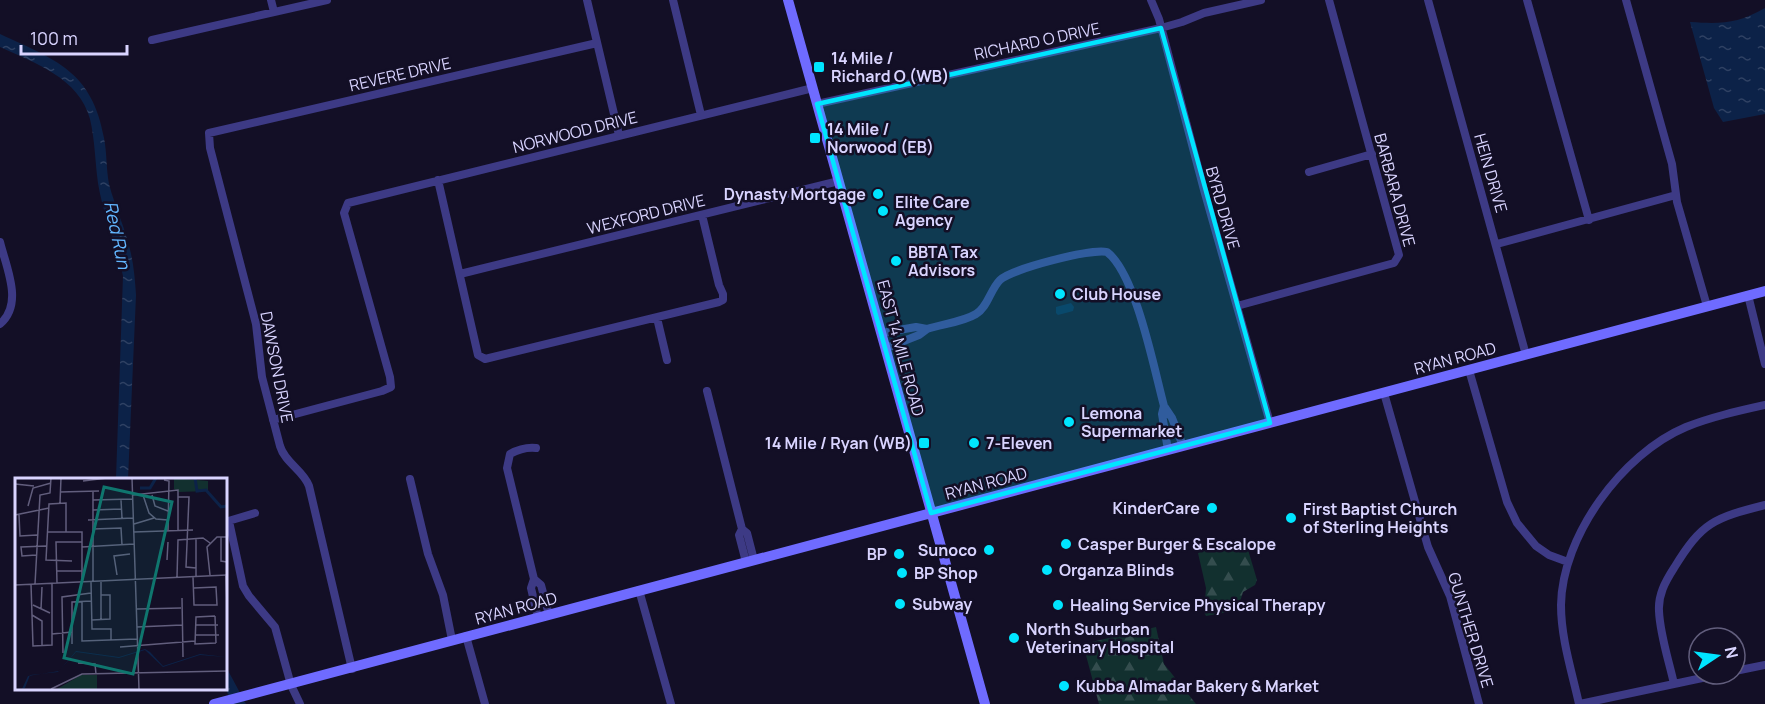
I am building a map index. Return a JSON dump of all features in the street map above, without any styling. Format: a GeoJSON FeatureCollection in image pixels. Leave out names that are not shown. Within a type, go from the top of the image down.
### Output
{"type":"FeatureCollection","features":[{"type":"Feature","properties":{"kind":"main road","name":"EAST 14 MILE ROAD"},"geometry":{"type":"LineString","coordinates":[[788,0],[985,704]]}},
{"type":"Feature","properties":{"kind":"main road","name":"RYAN ROAD"},"geometry":{"type":"LineString","coordinates":[[214,704],[1765,291]]}},
{"type":"Feature","properties":{"kind":"street"},"geometry":{"type":"LineString","coordinates":[[271,0],[274,12]]}},
{"type":"Feature","properties":{"kind":"street"},"geometry":{"type":"LineString","coordinates":[[152,40],[327,0]]}},
{"type":"Feature","properties":{"kind":"street"},"geometry":{"type":"LineString","coordinates":[[586,0],[619,135]]}},
{"type":"Feature","properties":{"kind":"street"},"geometry":{"type":"LineString","coordinates":[[673,0],[701,115]]}},
{"type":"Feature","properties":{"kind":"street","name":"BYRD DRIVE"},"geometry":{"type":"LineString","coordinates":[[1151,0],[1161,28],[1270,423]]}},
{"type":"Feature","properties":{"kind":"street","name":"RICHARD O DRIVE"},"geometry":{"type":"LineString","coordinates":[[818,104],[1161,28],[1204,13],[1261,0]]}},
{"type":"Feature","properties":{"kind":"street","name":"BARBARA DRIVE"},"geometry":{"type":"LineString","coordinates":[[1237,306],[1397,261],[1400,252],[1329,0]]}},
{"type":"Feature","properties":{"kind":"street","name":"HEIN DRIVE"},"geometry":{"type":"LineString","coordinates":[[1428,0],[1526,355]]}},
{"type":"Feature","properties":{"kind":"street"},"geometry":{"type":"LineString","coordinates":[[1527,0],[1589,220]]}},
{"type":"Feature","properties":{"kind":"street"},"geometry":{"type":"LineString","coordinates":[[1626,0],[1672,164],[1676,195],[1707,306]]}},
{"type":"Feature","properties":{"kind":"street","name":"REVERE DRIVE"},"geometry":{"type":"LineString","coordinates":[[209,133],[597,43]]}},
{"type":"Feature","properties":{"kind":"street","name":"NORWOOD DRIVE"},"geometry":{"type":"LineString","coordinates":[[273,420],[391,387],[346,222],[345,207],[351,202],[813,88]]}},
{"type":"Feature","properties":{"kind":"street","name":"DAWSON DRIVE"},"geometry":{"type":"LineString","coordinates":[[209,133],[210,148],[258,331],[262,377],[273,420],[282,451],[304,475],[309,486],[352,669]]}},
{"type":"Feature","properties":{"kind":"street"},"geometry":{"type":"LineString","coordinates":[[1309,172],[1372,154]]}},
{"type":"Feature","properties":{"kind":"street"},"geometry":{"type":"LineString","coordinates":[[438,180],[478,355],[481,358],[491,358],[719,302],[724,297],[702,215]]}},
{"type":"Feature","properties":{"kind":"street","name":"WEXFORD DRIVE"},"geometry":{"type":"LineString","coordinates":[[460,274],[839,181]]}},
{"type":"Feature","properties":{"kind":"street"},"geometry":{"type":"LineString","coordinates":[[1497,244],[1676,195]]}},
{"type":"Feature","properties":{"kind":"street"},"geometry":{"type":"LineString","coordinates":[[0,242],[13,302],[9,315],[0,324]]}},
{"type":"Feature","properties":{"kind":"street"},"geometry":{"type":"LineString","coordinates":[[886,348],[912,338],[927,328],[975,315],[998,282],[1012,273],[1090,251],[1107,252],[1116,262],[1132,290],[1164,406],[1172,418],[1183,446]]}},
{"type":"Feature","properties":{"kind":"street"},"geometry":{"type":"LineString","coordinates":[[1748,295],[1765,364]]}},
{"type":"Feature","properties":{"kind":"street"},"geometry":{"type":"LineString","coordinates":[[657,318],[667,360]]}},
{"type":"Feature","properties":{"kind":"street"},"geometry":{"type":"LineString","coordinates":[[882,333],[916,327],[927,328]]}},
{"type":"Feature","properties":{"kind":"street"},"geometry":{"type":"LineString","coordinates":[[1469,370],[1507,502],[1517,523],[1536,546],[1549,555],[1568,562]]}},
{"type":"Feature","properties":{"kind":"street"},"geometry":{"type":"LineString","coordinates":[[707,391],[742,529],[740,535],[750,561]]}},
{"type":"Feature","properties":{"kind":"street","name":"GUNTHER DRIVE"},"geometry":{"type":"LineString","coordinates":[[1383,393],[1428,547],[1450,596],[1479,704]]}},
{"type":"Feature","properties":{"kind":"street"},"geometry":{"type":"LineString","coordinates":[[1687,681],[1580,704],[1562,626],[1563,586],[1568,562],[1578,539],[1603,498],[1617,478],[1638,457],[1655,444],[1685,428],[1720,416],[1765,405]]}},
{"type":"Feature","properties":{"kind":"street"},"geometry":{"type":"LineString","coordinates":[[1164,406],[1162,414],[1168,450]]}},
{"type":"Feature","properties":{"kind":"street"},"geometry":{"type":"LineString","coordinates":[[536,448],[517,450],[510,454],[507,468],[534,579],[531,588],[543,617]]}},
{"type":"Feature","properties":{"kind":"street"},"geometry":{"type":"LineString","coordinates":[[410,479],[428,554],[443,595],[452,640]]}},
{"type":"Feature","properties":{"kind":"street"},"geometry":{"type":"LineString","coordinates":[[1674,684],[1659,612],[1660,593],[1665,581],[1692,540],[1706,527],[1730,514],[1765,505]]}},
{"type":"Feature","properties":{"kind":"street"},"geometry":{"type":"LineString","coordinates":[[255,513],[227,521],[243,586],[275,627],[291,685],[300,704]]}},
{"type":"Feature","properties":{"kind":"street"},"geometry":{"type":"LineString","coordinates":[[639,590],[671,704]]}},
{"type":"Feature","properties":{"kind":"street"},"geometry":{"type":"LineString","coordinates":[[466,636],[485,704]]}},
{"type":"Feature","properties":{"kind":"street"},"geometry":{"type":"LineString","coordinates":[[1747,668],[1765,664]]}},
{"type":"Feature","properties":{"kind":"highlighted area"},"geometry":{"type":"Polygon","coordinates":[[[1161,28],[1270,423],[931,513],[817,104],[1161,28]]]}},
{"type":"Feature","properties":{"kind":"green space"},"geometry":{"type":"Polygon","coordinates":[[[1240,541],[1246,543],[1257,580],[1255,585],[1243,592],[1239,605],[1228,612],[1206,616],[1204,612],[1206,588],[1198,553],[1240,541]]]}},
{"type":"Feature","properties":{"kind":"green space"},"geometry":{"type":"Polygon","coordinates":[[[1156,627],[1164,664],[1196,704],[1099,704],[1083,644],[1156,627]]]}},
{"type":"Feature","properties":{"kind":"water"},"geometry":{"type":"Polygon","coordinates":[[[1765,8],[1765,114],[1723,122],[1714,108],[1690,22],[1729,22],[1765,8]]]}},
{"type":"Feature","properties":{"kind":"water","name":"Red Run"},"geometry":{"type":"Polygon","coordinates":[[[0,34],[54,61],[81,83],[91,97],[98,115],[105,144],[109,184],[129,245],[136,295],[128,478],[116,478],[123,276],[100,195],[90,119],[84,105],[66,82],[41,66],[0,47],[0,34]]]}},
{"type":"Feature","properties":{"kind":"water"},"geometry":{"type":"Polygon","coordinates":[[[1071,303],[1074,307],[1073,311],[1058,315],[1056,313],[1056,307],[1071,303]]]}},
{"type":"Feature","properties":{"kind":"water"},"geometry":{"type":"Polygon","coordinates":[[[226,667],[246,704],[232,704],[226,689],[226,667]]]}},
{"type":"Feature","properties":{"kind":"place","name":"14 Mile / Richard O (WB)"},"geometry":{"type":"Point","coordinates":[819,67]}},
{"type":"Feature","properties":{"kind":"place","name":"14 Mile / Norwood (EB)"},"geometry":{"type":"Point","coordinates":[815,138]}},
{"type":"Feature","properties":{"kind":"place","name":"Dynasty Mortgage"},"geometry":{"type":"Point","coordinates":[878,194]}},
{"type":"Feature","properties":{"kind":"place","name":"Elite Care Agency"},"geometry":{"type":"Point","coordinates":[883,211]}},
{"type":"Feature","properties":{"kind":"place","name":"BBTA Tax Advisors"},"geometry":{"type":"Point","coordinates":[896,261]}},
{"type":"Feature","properties":{"kind":"place","name":"Club House"},"geometry":{"type":"Point","coordinates":[1060,294]}},
{"type":"Feature","properties":{"kind":"place","name":"Lemona Supermarket"},"geometry":{"type":"Point","coordinates":[1069,422]}},
{"type":"Feature","properties":{"kind":"place","name":"14 Mile / Ryan (WB)"},"geometry":{"type":"Point","coordinates":[924,443]}},
{"type":"Feature","properties":{"kind":"place","name":"7-Eleven"},"geometry":{"type":"Point","coordinates":[974,443]}},
{"type":"Feature","properties":{"kind":"place","name":"KinderCare"},"geometry":{"type":"Point","coordinates":[1212,508]}},
{"type":"Feature","properties":{"kind":"place","name":"First Baptist Church of Sterling Heights"},"geometry":{"type":"Point","coordinates":[1291,518]}},
{"type":"Feature","properties":{"kind":"place","name":"Casper Burger & Escalope"},"geometry":{"type":"Point","coordinates":[1066,544]}},
{"type":"Feature","properties":{"kind":"place","name":"Sunoco"},"geometry":{"type":"Point","coordinates":[989,550]}},
{"type":"Feature","properties":{"kind":"place","name":"BP"},"geometry":{"type":"Point","coordinates":[899,554]}},
{"type":"Feature","properties":{"kind":"place","name":"Organza Blinds"},"geometry":{"type":"Point","coordinates":[1047,570]}},
{"type":"Feature","properties":{"kind":"place","name":"BP Shop"},"geometry":{"type":"Point","coordinates":[902,573]}},
{"type":"Feature","properties":{"kind":"place","name":"Subway"},"geometry":{"type":"Point","coordinates":[900,604]}},
{"type":"Feature","properties":{"kind":"place","name":"Healing Service Physical Therapy"},"geometry":{"type":"Point","coordinates":[1058,605]}},
{"type":"Feature","properties":{"kind":"place","name":"North Suburban Veterinary Hospital"},"geometry":{"type":"Point","coordinates":[1014,638]}},
{"type":"Feature","properties":{"kind":"place","name":"Kubba Almadar Bakery & Market"},"geometry":{"type":"Point","coordinates":[1064,686]}}]}
